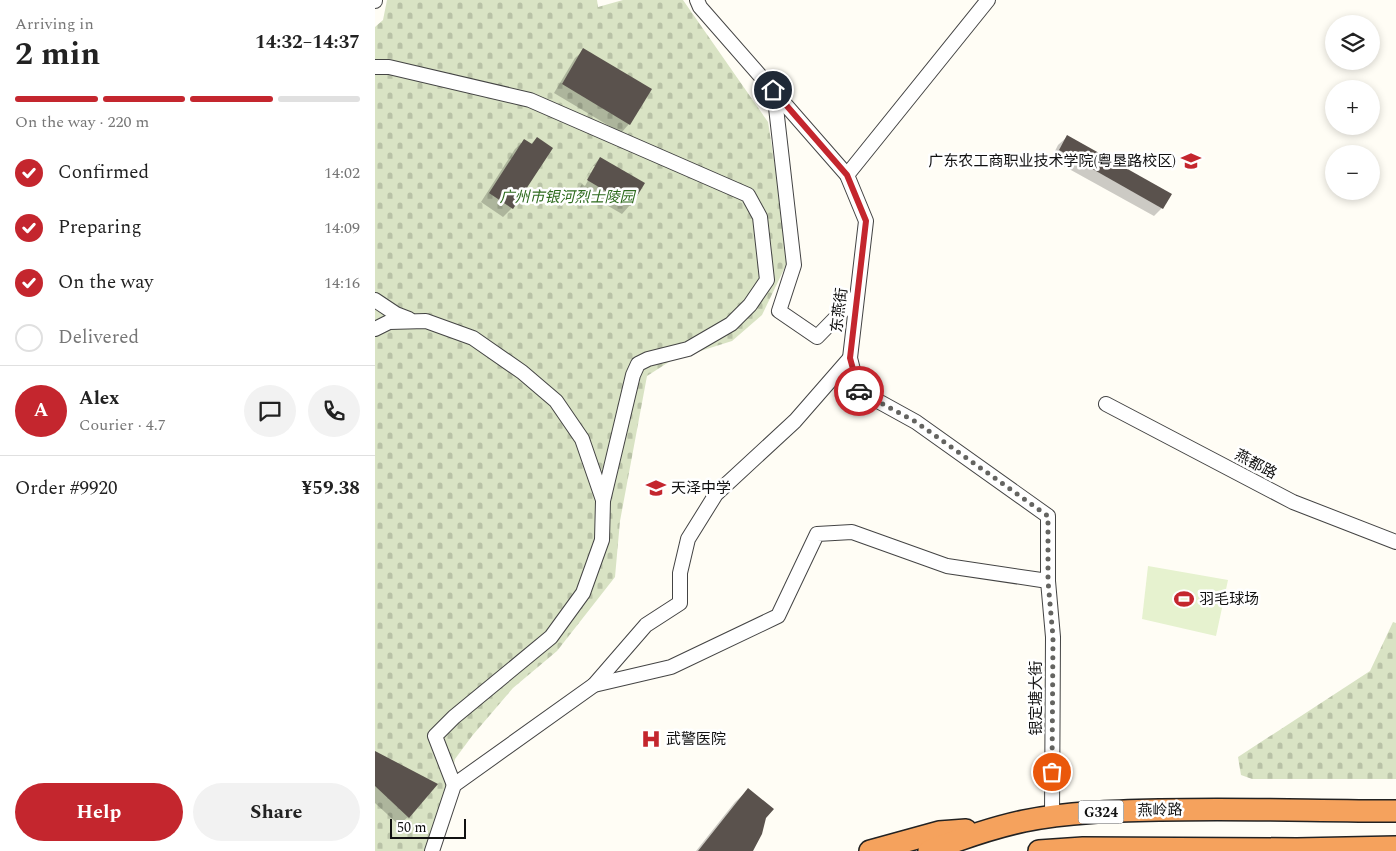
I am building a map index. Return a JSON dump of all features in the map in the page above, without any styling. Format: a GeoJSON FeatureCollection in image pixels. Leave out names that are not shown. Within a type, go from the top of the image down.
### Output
{"type":"FeatureCollection","features":[{"type":"Feature","properties":{"kind":"highway","name":"燕岭路"},"geometry":{"type":"LineString","coordinates":[[929,851],[989,830],[1024,821],[1052,816],[1115,810],[1396,811]]}},
{"type":"Feature","properties":{"kind":"highway"},"geometry":{"type":"LineString","coordinates":[[870,851],[939,832],[989,830]]}},
{"type":"Feature","properties":{"kind":"highway"},"geometry":{"type":"LineString","coordinates":[[1039,851],[1083,848],[1297,850],[1396,848]]}},
{"type":"Feature","properties":{"kind":"street","name":"东燕街"},"geometry":{"type":"LineString","coordinates":[[697,0],[700,7],[847,175],[866,221],[850,358],[858,390],[916,422],[1048,516],[1048,581]]}},
{"type":"Feature","properties":{"kind":"street"},"geometry":{"type":"LineString","coordinates":[[847,175],[988,0]]}},
{"type":"Feature","properties":{"kind":"street"},"geometry":{"type":"LineString","coordinates":[[375,67],[389,67],[530,100],[748,196],[760,217],[767,280],[751,305],[731,324],[688,349],[648,359],[638,364],[633,375],[603,501],[601,540],[588,583],[576,604],[551,637],[435,736],[454,785]]}},
{"type":"Feature","properties":{"kind":"street"},"geometry":{"type":"LineString","coordinates":[[773,90],[793,265],[779,311],[817,337],[857,296]]}},
{"type":"Feature","properties":{"kind":"street"},"geometry":{"type":"LineString","coordinates":[[375,300],[396,314],[416,321]]}},
{"type":"Feature","properties":{"kind":"street"},"geometry":{"type":"LineString","coordinates":[[376,324],[425,321],[473,338],[522,372],[556,401],[582,439],[603,501]]}},
{"type":"Feature","properties":{"kind":"street"},"geometry":{"type":"LineString","coordinates":[[432,851],[454,785],[594,685],[646,625],[680,603],[680,573],[688,539],[716,494],[795,421],[850,358]]}},
{"type":"Feature","properties":{"kind":"street","name":"燕都路"},"geometry":{"type":"LineString","coordinates":[[1105,404],[1293,502],[1396,542]]}},
{"type":"Feature","properties":{"kind":"street"},"geometry":{"type":"LineString","coordinates":[[594,685],[671,667],[778,616],[817,534],[852,532],[947,566],[1048,581]]}},
{"type":"Feature","properties":{"kind":"street","name":"银定塘大街"},"geometry":{"type":"LineString","coordinates":[[1048,581],[1053,637],[1052,816]]}},
{"type":"Feature","properties":{"kind":"green space","name":"广州市银河烈士陵园"},"geometry":{"type":"Polygon","coordinates":[[[387,0],[597,0],[598,7],[623,0],[683,0],[768,122],[782,209],[787,263],[762,315],[732,341],[672,360],[647,376],[620,521],[615,577],[557,651],[513,688],[455,759],[447,798],[424,851],[375,851],[375,27],[383,20],[387,0]]]}},
{"type":"Feature","properties":{"kind":"green space","name":"羽毛球场"},"geometry":{"type":"Polygon","coordinates":[[[1148,566],[1228,580],[1216,636],[1142,619],[1148,566]]]}},
{"type":"Feature","properties":{"kind":"green space"},"geometry":{"type":"Polygon","coordinates":[[[1393,622],[1396,623],[1396,779],[1252,779],[1241,775],[1238,757],[1370,671],[1393,622]]]}},
{"type":"Feature","properties":{"kind":"building"},"geometry":{"type":"Polygon","coordinates":[[[583,48],[652,89],[630,125],[562,84],[583,48]]]}},
{"type":"Feature","properties":{"kind":"building"},"geometry":{"type":"Polygon","coordinates":[[[1067,135],[1172,194],[1163,209],[1059,150],[1067,135]]]}},
{"type":"Feature","properties":{"kind":"building"},"geometry":{"type":"Polygon","coordinates":[[[537,137],[553,148],[513,209],[489,193],[524,139],[532,144],[537,137]]]}},
{"type":"Feature","properties":{"kind":"building"},"geometry":{"type":"Polygon","coordinates":[[[600,157],[645,183],[631,206],[587,180],[600,157]]]}},
{"type":"Feature","properties":{"kind":"building"},"geometry":{"type":"Polygon","coordinates":[[[375,751],[438,784],[409,818],[375,786],[375,751]]]}},
{"type":"Feature","properties":{"kind":"building"},"geometry":{"type":"Polygon","coordinates":[[[748,788],[774,809],[766,818],[762,834],[753,851],[698,851],[748,788]]]}},
{"type":"Feature","properties":{"kind":"way so far"},"geometry":{"type":"LineString","coordinates":[[859,391],[916,422],[1048,516],[1048,581],[1053,637],[1052,772]]}},
{"type":"Feature","properties":{"kind":"place","name":"广东农工商职业技术学院(粤垦路校区)"},"geometry":{"type":"Point","coordinates":[1191,161]}},
{"type":"Feature","properties":{"kind":"place","name":"天泽中学"},"geometry":{"type":"Point","coordinates":[656,488]}},
{"type":"Feature","properties":{"kind":"place","name":"羽毛球场"},"geometry":{"type":"Point","coordinates":[1184,599]}},
{"type":"Feature","properties":{"kind":"place","name":"武警医院"},"geometry":{"type":"Point","coordinates":[651,739]}},
{"type":"Feature","properties":{"kind":"route"},"geometry":{"type":"LineString","coordinates":[[773,90],[847,175],[866,221],[850,358],[859,391]]}}]}
